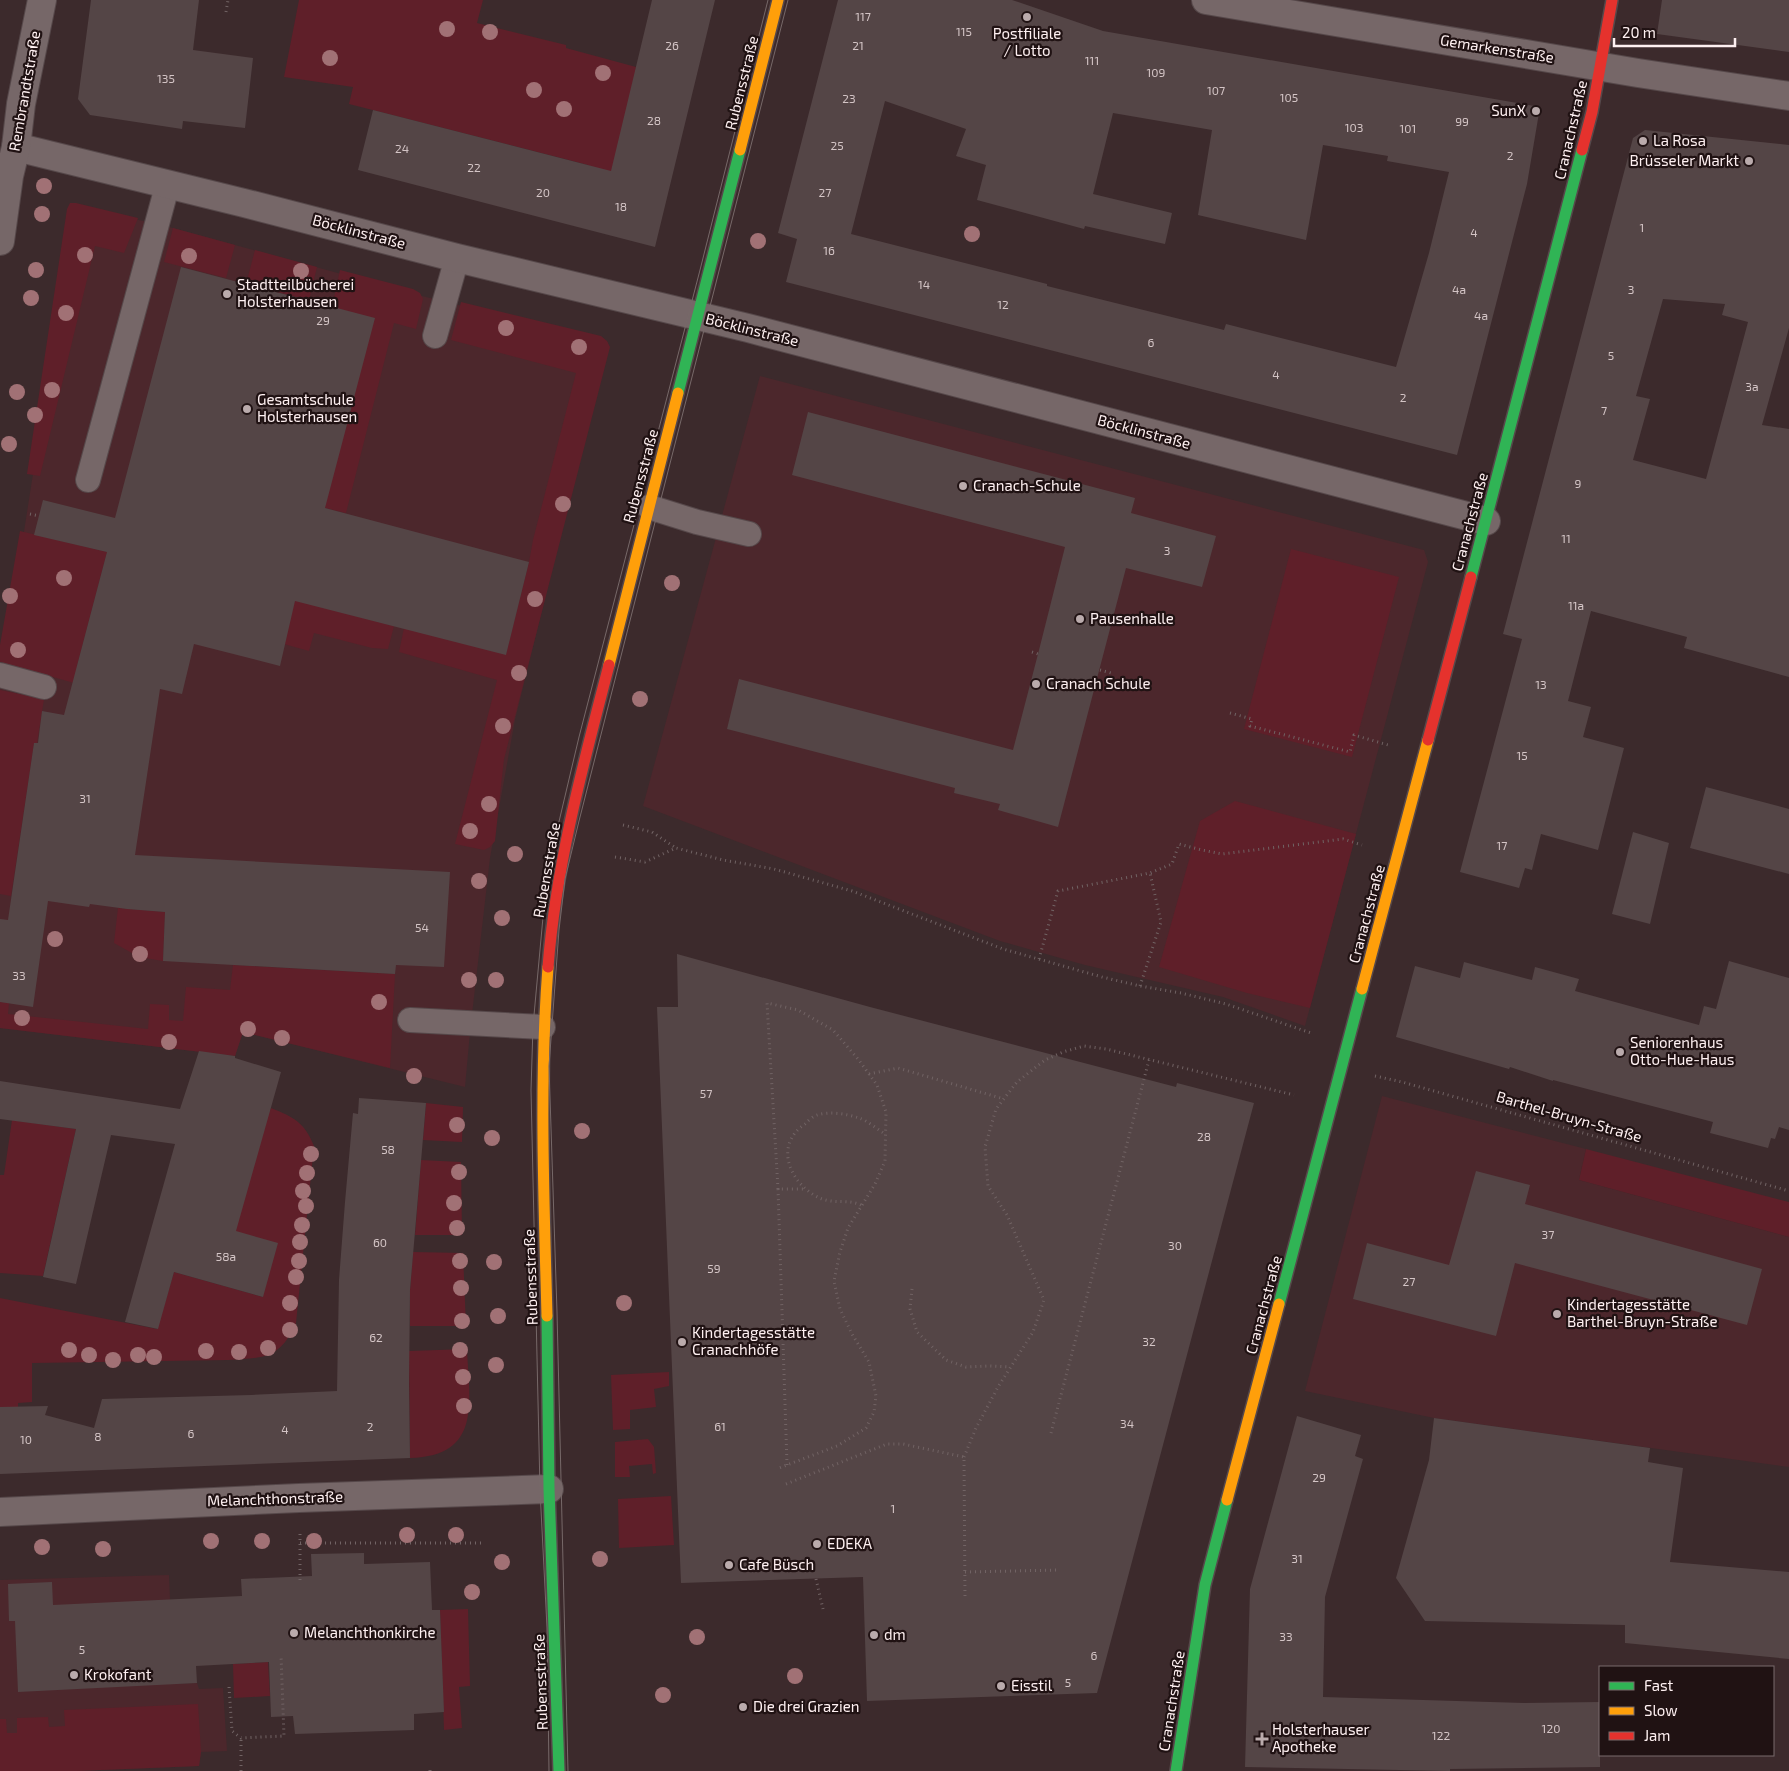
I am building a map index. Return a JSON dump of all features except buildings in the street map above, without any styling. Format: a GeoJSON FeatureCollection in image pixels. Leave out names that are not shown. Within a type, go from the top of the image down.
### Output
{"type":"FeatureCollection","features":[{"type":"Feature","properties":{"kind":"street","name":"Rembrandtstraße"},"geometry":{"type":"LineString","coordinates":[[0,241],[21,104],[42,0]]}},
{"type":"Feature","properties":{"kind":"street","name":"Rubensstraße"},"geometry":{"type":"LineString","coordinates":[[559,1771],[549,1489],[548,1344],[542,1137],[543,1027],[550,939],[561,863],[582,770],[778,0]]}},
{"type":"Feature","properties":{"kind":"street","name":"Gemarkenstraße"},"geometry":{"type":"LineString","coordinates":[[1206,0],[1601,67],[1789,96]]}},
{"type":"Feature","properties":{"kind":"street","name":"Cranachstraße"},"geometry":{"type":"LineString","coordinates":[[1176,1771],[1205,1585],[1585,140],[1601,67],[1612,0]]}},
{"type":"Feature","properties":{"kind":"street","name":"Böcklinstraße"},"geometry":{"type":"LineString","coordinates":[[16,146],[168,183],[457,258],[748,328],[1486,521]]}},
{"type":"Feature","properties":{"kind":"street","name":"Melanchthonstraße"},"geometry":{"type":"LineString","coordinates":[[0,1512],[549,1489]]}},
{"type":"Feature","properties":{"kind":"lane"},"geometry":{"type":"LineString","coordinates":[[88,480],[168,183]]}},
{"type":"Feature","properties":{"kind":"lane"},"geometry":{"type":"LineString","coordinates":[[435,336],[457,258]]}},
{"type":"Feature","properties":{"kind":"lane"},"geometry":{"type":"LineString","coordinates":[[649,506],[697,522],[750,534]]}},
{"type":"Feature","properties":{"kind":"lane"},"geometry":{"type":"LineString","coordinates":[[0,675],[44,687]]}},
{"type":"Feature","properties":{"kind":"lane"},"geometry":{"type":"LineString","coordinates":[[410,1020],[543,1027]]}},
{"type":"Feature","properties":{"kind":"path"},"geometry":{"type":"LineString","coordinates":[[226,12],[228,0]]}},
{"type":"Feature","properties":{"kind":"path"},"geometry":{"type":"LineString","coordinates":[[30,514],[39,516]]}},
{"type":"Feature","properties":{"kind":"path"},"geometry":{"type":"LineString","coordinates":[[1032,652],[1038,654]]}},
{"type":"Feature","properties":{"kind":"path"},"geometry":{"type":"LineString","coordinates":[[1100,670],[1110,674]]}},
{"type":"Feature","properties":{"kind":"path"},"geometry":{"type":"LineString","coordinates":[[1230,713],[1252,719],[1250,726],[1350,752],[1354,735],[1388,745]]}},
{"type":"Feature","properties":{"kind":"path"},"geometry":{"type":"LineString","coordinates":[[623,825],[652,832],[676,848],[723,860],[774,869],[852,891],[1003,949],[1102,977],[1226,1004],[1311,1034]]}},
{"type":"Feature","properties":{"kind":"path"},"geometry":{"type":"LineString","coordinates":[[1039,959],[1058,891],[1150,873],[1172,864],[1179,844],[1222,854],[1343,839],[1362,845]]}},
{"type":"Feature","properties":{"kind":"path"},"geometry":{"type":"LineString","coordinates":[[615,857],[645,862],[676,848]]}},
{"type":"Feature","properties":{"kind":"path"},"geometry":{"type":"LineString","coordinates":[[1140,986],[1161,922],[1150,873]]}},
{"type":"Feature","properties":{"kind":"path"},"geometry":{"type":"LineString","coordinates":[[779,1468],[787,1465],[837,1446],[866,1428],[874,1412],[876,1396],[869,1362],[840,1309],[834,1281],[840,1252],[848,1228],[875,1184],[885,1161],[886,1112],[877,1085],[833,1030],[798,1010],[767,1003],[778,1189],[787,1465]]}},
{"type":"Feature","properties":{"kind":"path"},"geometry":{"type":"LineString","coordinates":[[965,1599],[964,1457],[976,1428],[1009,1367],[1033,1332],[1044,1300],[1007,1215],[988,1186],[985,1147],[996,1109],[1017,1082],[1045,1060],[1084,1046],[1106,1049],[1294,1095]]}},
{"type":"Feature","properties":{"kind":"path"},"geometry":{"type":"LineString","coordinates":[[1051,1432],[1150,1060]]}},
{"type":"Feature","properties":{"kind":"path"},"geometry":{"type":"LineString","coordinates":[[869,1074],[898,1068],[1004,1099]]}},
{"type":"Feature","properties":{"kind":"path","name":"Barthel-Bruyn-Straße"},"geometry":{"type":"LineString","coordinates":[[1342,1068],[1402,1082],[1789,1191]]}},
{"type":"Feature","properties":{"kind":"path"},"geometry":{"type":"LineString","coordinates":[[861,1205],[854,1202],[827,1201],[805,1189],[792,1172],[787,1159],[789,1142],[799,1128],[817,1115],[839,1114],[860,1118],[885,1135]]}},
{"type":"Feature","properties":{"kind":"path"},"geometry":{"type":"LineString","coordinates":[[778,1189],[805,1189]]}},
{"type":"Feature","properties":{"kind":"path"},"geometry":{"type":"LineString","coordinates":[[912,1289],[910,1309],[917,1332],[946,1360],[966,1367],[1009,1367]]}},
{"type":"Feature","properties":{"kind":"path"},"geometry":{"type":"LineString","coordinates":[[786,1484],[886,1444],[903,1444],[964,1457]]}},
{"type":"Feature","properties":{"kind":"path"},"geometry":{"type":"LineString","coordinates":[[299,1498],[300,1583]]}},
{"type":"Feature","properties":{"kind":"path"},"geometry":{"type":"LineString","coordinates":[[300,1544],[482,1543]]}},
{"type":"Feature","properties":{"kind":"path"},"geometry":{"type":"LineString","coordinates":[[965,1572],[1058,1570]]}},
{"type":"Feature","properties":{"kind":"path"},"geometry":{"type":"LineString","coordinates":[[816,1579],[823,1609]]}},
{"type":"Feature","properties":{"kind":"path"},"geometry":{"type":"LineString","coordinates":[[229,1687],[232,1731],[242,1738],[284,1736],[280,1655]]}},
{"type":"Feature","properties":{"kind":"path"},"geometry":{"type":"LineString","coordinates":[[241,1771],[242,1738]]}},
{"type":"Feature","properties":{"kind":"path"},"geometry":{"type":"LineString","coordinates":[[430,1766],[430,1771]]}},
{"type":"Feature","properties":{"kind":"shaded area"},"geometry":{"type":"Polygon","coordinates":[[[299,0],[483,0],[477,23],[566,45],[566,48],[636,67],[624,188],[588,165],[349,104],[353,87],[284,77],[299,0]]]}},
{"type":"Feature","properties":{"kind":"shaded area"},"geometry":{"type":"Polygon","coordinates":[[[70,203],[138,218],[124,253],[95,246],[40,476],[27,474],[67,209],[70,203]]]}},
{"type":"Feature","properties":{"kind":"shaded area","name":"Gesamtschule Holsterhausen"},"geometry":{"type":"Polygon","coordinates":[[[75,205],[173,228],[422,296],[608,342],[515,720],[490,858],[465,1087],[243,1032],[235,1056],[0,1028],[0,685],[75,205]]]}},
{"type":"Feature","properties":{"kind":"shaded area"},"geometry":{"type":"Polygon","coordinates":[[[173,228],[235,245],[226,278],[164,262],[173,228]]]}},
{"type":"Feature","properties":{"kind":"shaded area"},"geometry":{"type":"Polygon","coordinates":[[[255,250],[317,267],[309,300],[246,284],[255,250]]]}},
{"type":"Feature","properties":{"kind":"shaded area"},"geometry":{"type":"Polygon","coordinates":[[[340,270],[413,289],[420,293],[423,299],[416,329],[394,323],[346,513],[325,508],[332,307],[340,270]]]}},
{"type":"Feature","properties":{"kind":"shaded area"},"geometry":{"type":"Polygon","coordinates":[[[461,302],[601,336],[610,347],[504,759],[495,841],[484,850],[455,844],[497,680],[399,652],[404,628],[506,654],[576,373],[451,340],[461,302]]]}},
{"type":"Feature","properties":{"kind":"shaded area","name":"Cranach Schule"},"geometry":{"type":"Polygon","coordinates":[[[760,376],[1424,550],[1428,562],[1305,1026],[1223,997],[1085,965],[1000,941],[643,806],[760,376]]]}},
{"type":"Feature","properties":{"kind":"shaded area"},"geometry":{"type":"Polygon","coordinates":[[[20,531],[107,552],[77,666],[113,694],[0,662],[0,645],[20,531]]]}},
{"type":"Feature","properties":{"kind":"shaded area"},"geometry":{"type":"Polygon","coordinates":[[[1291,549],[1399,577],[1352,757],[1244,729],[1291,549]]]}},
{"type":"Feature","properties":{"kind":"shaded area"},"geometry":{"type":"Polygon","coordinates":[[[295,600],[394,626],[388,649],[372,648],[314,633],[309,651],[284,644],[295,600]]]}},
{"type":"Feature","properties":{"kind":"shaded area"},"geometry":{"type":"Polygon","coordinates":[[[0,690],[44,699],[37,743],[34,744],[11,896],[0,894],[0,690]]]}},
{"type":"Feature","properties":{"kind":"shaded area"},"geometry":{"type":"Polygon","coordinates":[[[1235,801],[1356,834],[1310,1008],[1247,993],[1159,967],[1200,821],[1235,801]]]}},
{"type":"Feature","properties":{"kind":"shaded area"},"geometry":{"type":"Polygon","coordinates":[[[118,908],[165,912],[163,961],[139,957],[114,943],[118,908]]]}},
{"type":"Feature","properties":{"kind":"shaded area"},"geometry":{"type":"Polygon","coordinates":[[[233,965],[395,974],[390,1068],[243,1032],[235,1056],[0,1028],[0,1002],[9,1003],[8,1014],[148,1029],[150,1004],[169,1005],[169,1020],[183,1021],[186,987],[230,990],[233,965]]]}},
{"type":"Feature","properties":{"kind":"shaded area","name":"Kindertagesstätte Barthel-Bruyn-Straße"},"geometry":{"type":"Polygon","coordinates":[[[1382,1096],[1586,1149],[1579,1180],[1789,1237],[1789,1467],[1434,1418],[1305,1391],[1382,1096]]]}},
{"type":"Feature","properties":{"kind":"shaded area"},"geometry":{"type":"Polygon","coordinates":[[[426,1103],[463,1107],[462,1142],[423,1140],[426,1103]]]}},
{"type":"Feature","properties":{"kind":"shaded area"},"geometry":{"type":"Polygon","coordinates":[[[271,1108],[286,1114],[303,1126],[314,1146],[296,1323],[284,1344],[270,1354],[261,1357],[228,1360],[32,1363],[32,1402],[18,1403],[18,1407],[0,1407],[0,1298],[157,1329],[174,1272],[263,1297],[222,1228],[271,1108]]]}},
{"type":"Feature","properties":{"kind":"shaded area"},"geometry":{"type":"Polygon","coordinates":[[[12,1120],[76,1129],[43,1276],[0,1273],[0,1175],[4,1175],[12,1120]]]}},
{"type":"Feature","properties":{"kind":"shaded area"},"geometry":{"type":"Polygon","coordinates":[[[1586,1149],[1789,1202],[1789,1237],[1579,1180],[1586,1149]]]}},
{"type":"Feature","properties":{"kind":"shaded area"},"geometry":{"type":"Polygon","coordinates":[[[421,1160],[461,1162],[462,1235],[415,1235],[421,1160]]]}},
{"type":"Feature","properties":{"kind":"shaded area"},"geometry":{"type":"Polygon","coordinates":[[[413,1252],[463,1253],[466,1326],[410,1326],[413,1252]]]}},
{"type":"Feature","properties":{"kind":"shaded area"},"geometry":{"type":"Polygon","coordinates":[[[467,1349],[469,1406],[467,1422],[461,1436],[450,1447],[433,1455],[410,1458],[409,1351],[467,1349]]]}},
{"type":"Feature","properties":{"kind":"shaded area"},"geometry":{"type":"Polygon","coordinates":[[[669,1372],[669,1386],[654,1389],[656,1407],[630,1410],[630,1429],[613,1430],[611,1375],[669,1372]]]}},
{"type":"Feature","properties":{"kind":"shaded area"},"geometry":{"type":"Polygon","coordinates":[[[648,1439],[654,1447],[656,1473],[653,1474],[652,1464],[629,1466],[630,1477],[615,1477],[615,1442],[648,1439]]]}},
{"type":"Feature","properties":{"kind":"shaded area"},"geometry":{"type":"Polygon","coordinates":[[[671,1496],[674,1545],[619,1548],[618,1499],[671,1496]]]}},
{"type":"Feature","properties":{"kind":"shaded area","name":"Krokofant"},"geometry":{"type":"Polygon","coordinates":[[[169,1575],[170,1600],[146,1601],[169,1684],[197,1683],[199,1689],[223,1688],[227,1751],[201,1752],[199,1766],[77,1771],[0,1771],[0,1580],[169,1575]]]}},
{"type":"Feature","properties":{"kind":"shaded area"},"geometry":{"type":"Polygon","coordinates":[[[468,1609],[470,1686],[459,1687],[462,1728],[444,1730],[440,1610],[468,1609]]]}},
{"type":"Feature","properties":{"kind":"shaded area"},"geometry":{"type":"Polygon","coordinates":[[[268,1662],[270,1696],[234,1698],[233,1664],[268,1662]]]}},
{"type":"Feature","properties":{"kind":"shaded area"},"geometry":{"type":"Polygon","coordinates":[[[198,1704],[201,1752],[199,1766],[77,1771],[0,1771],[0,1719],[6,1719],[7,1733],[17,1733],[17,1718],[48,1717],[49,1727],[65,1726],[64,1710],[198,1704]]]}},
{"type":"Feature","properties":{"kind":"tram line"},"geometry":{"type":"LineString","coordinates":[[549,1771],[547,1628],[540,1490],[531,1090],[533,1026],[543,917],[553,847],[579,737],[768,0]]}},
{"type":"Feature","properties":{"kind":"tram line"},"geometry":{"type":"LineString","coordinates":[[568,1771],[549,1066],[559,930],[565,879],[788,0]]}},
{"type":"Feature","properties":{"kind":"traffic: fast"},"geometry":{"type":"LineString","coordinates":[[678,393],[740,150]]}},
{"type":"Feature","properties":{"kind":"traffic: fast"},"geometry":{"type":"LineString","coordinates":[[1471,577],[1582,150]]}},
{"type":"Feature","properties":{"kind":"traffic: fast"},"geometry":{"type":"LineString","coordinates":[[1279,1304],[1362,989]]}},
{"type":"Feature","properties":{"kind":"traffic: fast"},"geometry":{"type":"LineString","coordinates":[[547,1316],[549,1489],[559,1771]]}},
{"type":"Feature","properties":{"kind":"traffic: fast"},"geometry":{"type":"LineString","coordinates":[[1176,1771],[1205,1585],[1227,1500]]}},
{"type":"Feature","properties":{"kind":"traffic: slow"},"geometry":{"type":"LineString","coordinates":[[740,150],[778,0]]}},
{"type":"Feature","properties":{"kind":"traffic: slow"},"geometry":{"type":"LineString","coordinates":[[609,665],[678,393]]}},
{"type":"Feature","properties":{"kind":"traffic: slow"},"geometry":{"type":"LineString","coordinates":[[1362,989],[1428,740]]}},
{"type":"Feature","properties":{"kind":"traffic: slow"},"geometry":{"type":"LineString","coordinates":[[547,1316],[543,1098],[548,967]]}},
{"type":"Feature","properties":{"kind":"traffic: slow"},"geometry":{"type":"LineString","coordinates":[[1227,1500],[1279,1304]]}},
{"type":"Feature","properties":{"kind":"traffic: jam"},"geometry":{"type":"LineString","coordinates":[[1582,150],[1592,112],[1612,0]]}},
{"type":"Feature","properties":{"kind":"traffic: jam"},"geometry":{"type":"LineString","coordinates":[[1428,740],[1471,577]]}},
{"type":"Feature","properties":{"kind":"traffic: jam"},"geometry":{"type":"LineString","coordinates":[[548,967],[557,890],[564,853],[580,777],[609,665]]}},
{"type":"Feature","properties":{"kind":"place","name":"Postfiliale / Lotto"},"geometry":{"type":"Point","coordinates":[1027,17]}},
{"type":"Feature","properties":{"kind":"place","name":"SunX"},"geometry":{"type":"Point","coordinates":[1536,111]}},
{"type":"Feature","properties":{"kind":"place","name":"La Rosa"},"geometry":{"type":"Point","coordinates":[1643,141]}},
{"type":"Feature","properties":{"kind":"place","name":"Brüsseler Markt"},"geometry":{"type":"Point","coordinates":[1749,161]}},
{"type":"Feature","properties":{"kind":"place","name":"Stadtteilbücherei Holsterhausen"},"geometry":{"type":"Point","coordinates":[227,294]}},
{"type":"Feature","properties":{"kind":"place","name":"Gesamtschule Holsterhausen"},"geometry":{"type":"Point","coordinates":[247,409]}},
{"type":"Feature","properties":{"kind":"place","name":"Cranach-Schule"},"geometry":{"type":"Point","coordinates":[963,486]}},
{"type":"Feature","properties":{"kind":"place","name":"Pausenhalle"},"geometry":{"type":"Point","coordinates":[1080,619]}},
{"type":"Feature","properties":{"kind":"place","name":"Cranach Schule"},"geometry":{"type":"Point","coordinates":[1036,684]}},
{"type":"Feature","properties":{"kind":"place","name":"Seniorenhaus Otto-Hue-Haus"},"geometry":{"type":"Point","coordinates":[1620,1052]}},
{"type":"Feature","properties":{"kind":"place","name":"Kindertagesstätte Barthel-Bruyn-Straße"},"geometry":{"type":"Point","coordinates":[1557,1314]}},
{"type":"Feature","properties":{"kind":"place","name":"Kindertagesstätte Cranachhöfe"},"geometry":{"type":"Point","coordinates":[682,1342]}},
{"type":"Feature","properties":{"kind":"place","name":"EDEKA"},"geometry":{"type":"Point","coordinates":[817,1544]}},
{"type":"Feature","properties":{"kind":"place","name":"Cafe Büsch"},"geometry":{"type":"Point","coordinates":[729,1565]}},
{"type":"Feature","properties":{"kind":"place","name":"Melanchthonkirche"},"geometry":{"type":"Point","coordinates":[294,1633]}},
{"type":"Feature","properties":{"kind":"place","name":"dm"},"geometry":{"type":"Point","coordinates":[874,1635]}},
{"type":"Feature","properties":{"kind":"place","name":"Krokofant"},"geometry":{"type":"Point","coordinates":[74,1675]}},
{"type":"Feature","properties":{"kind":"place","name":"Eisstil"},"geometry":{"type":"Point","coordinates":[1001,1686]}},
{"type":"Feature","properties":{"kind":"place","name":"Die drei Grazien"},"geometry":{"type":"Point","coordinates":[743,1707]}},
{"type":"Feature","properties":{"kind":"place","name":"Holsterhauser Apotheke"},"geometry":{"type":"Point","coordinates":[1262,1739]}}]}
